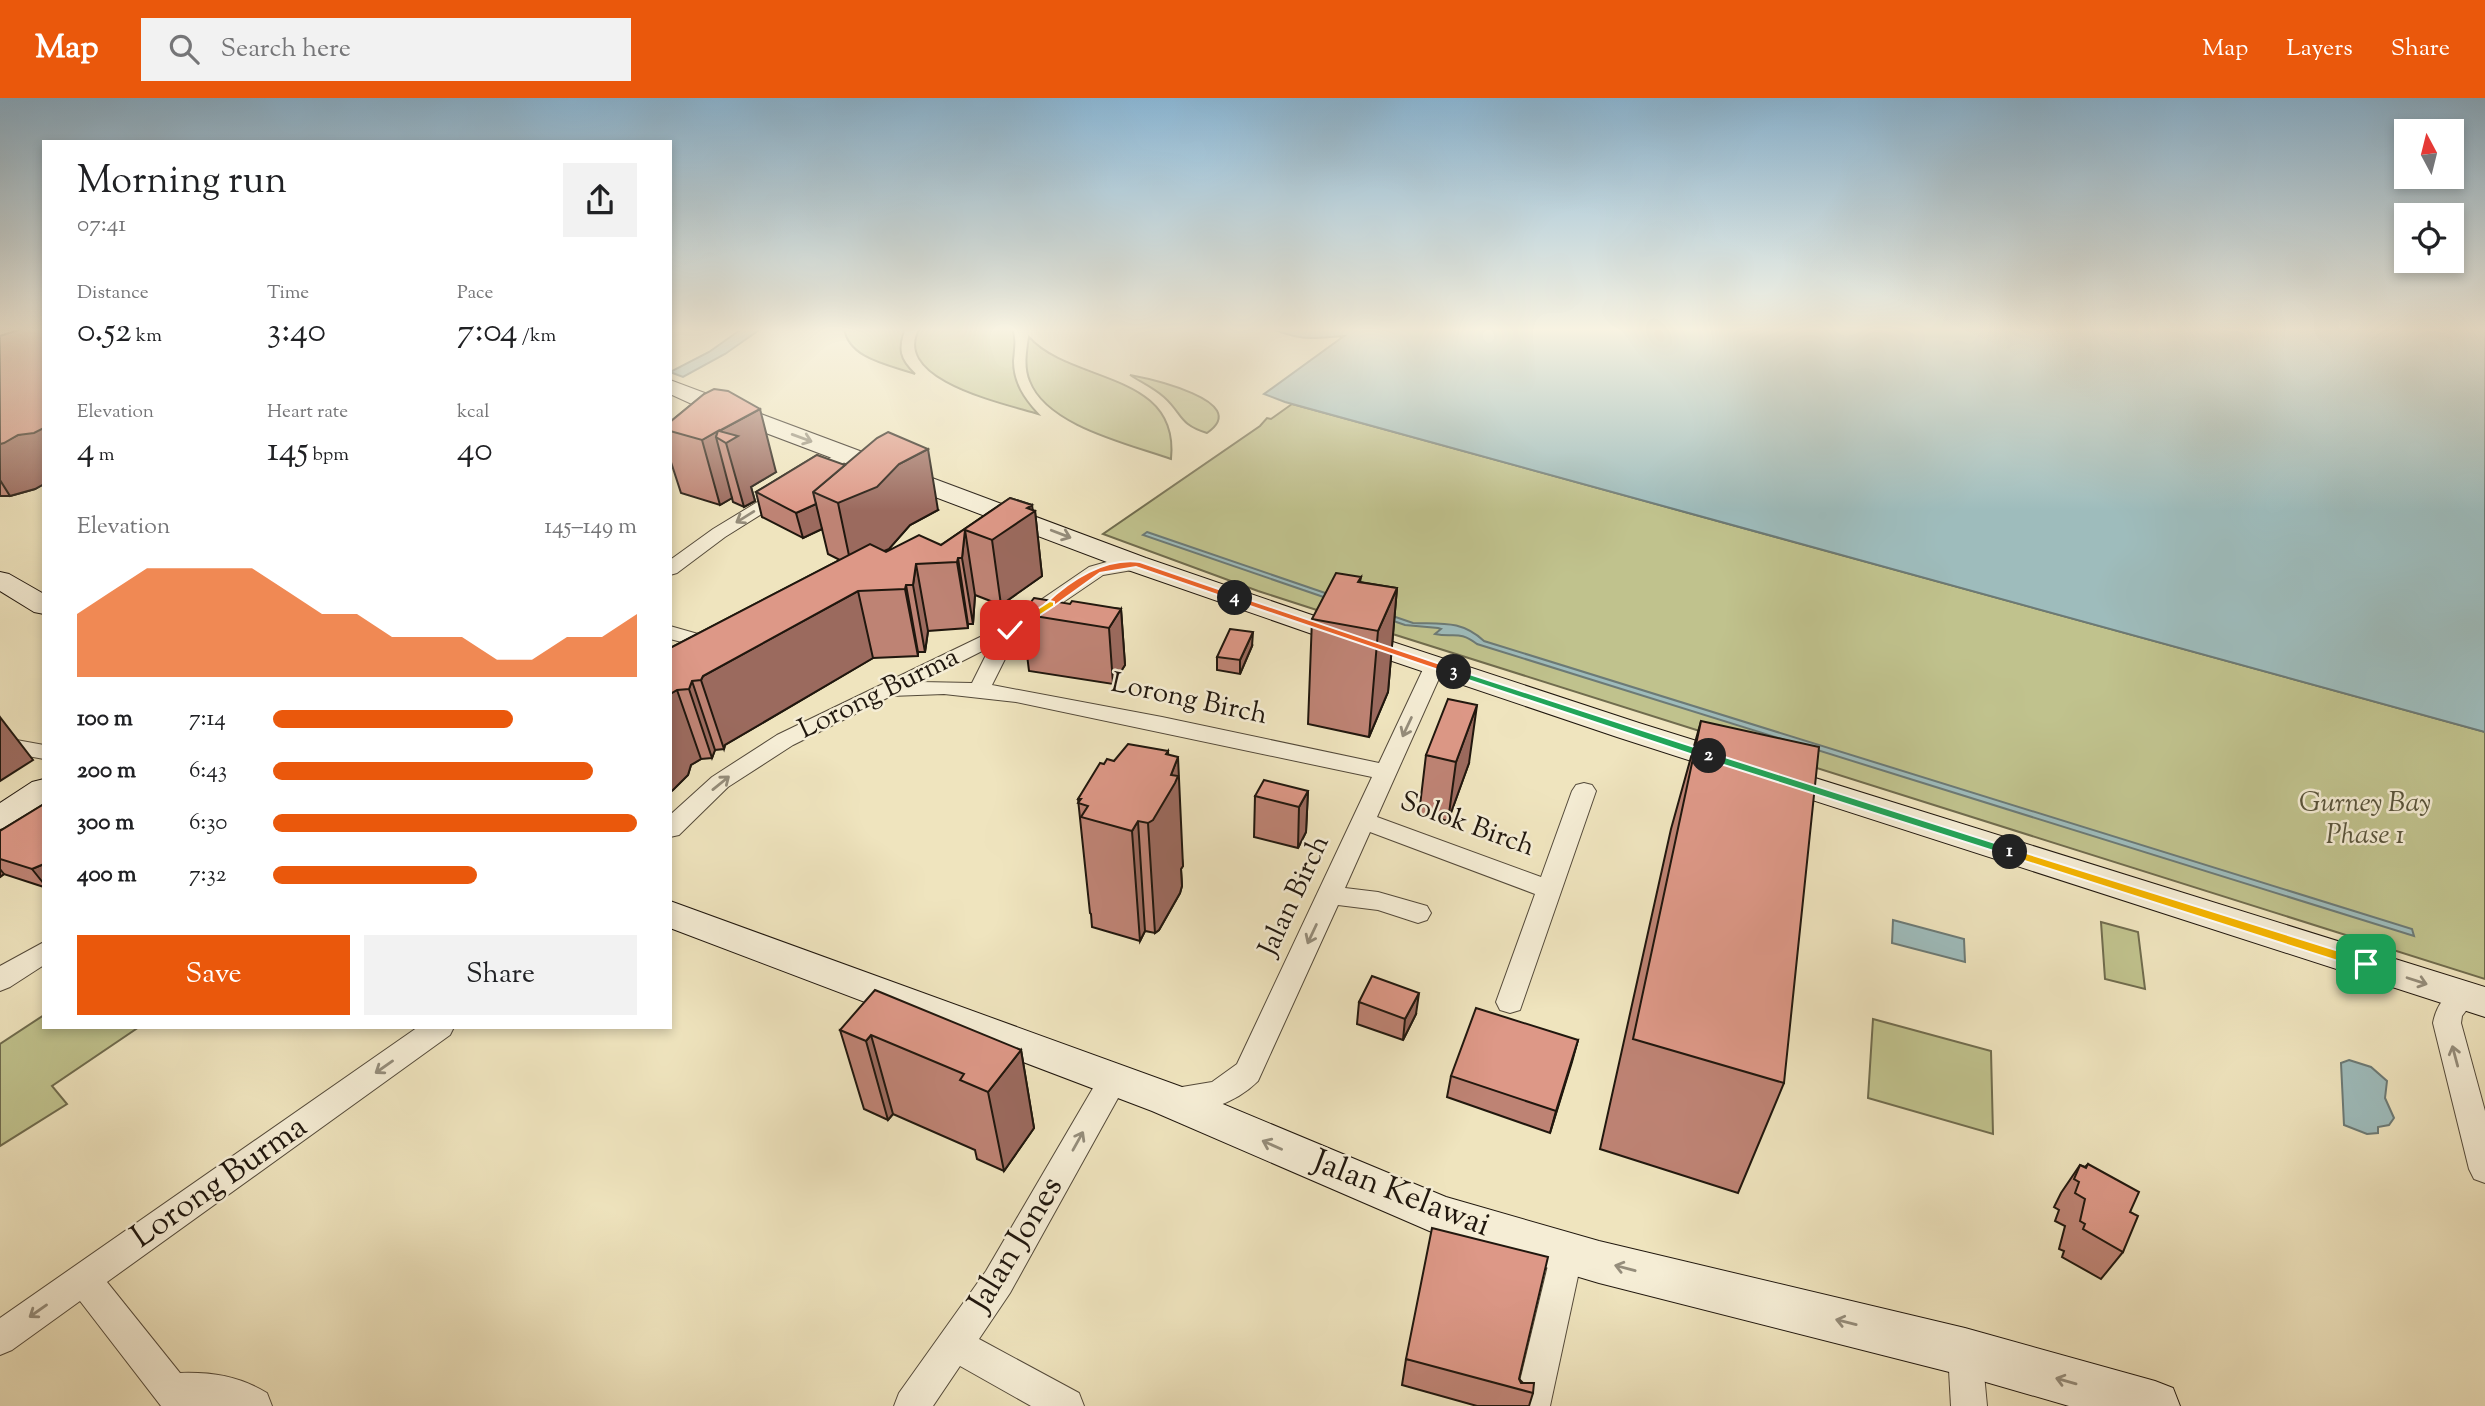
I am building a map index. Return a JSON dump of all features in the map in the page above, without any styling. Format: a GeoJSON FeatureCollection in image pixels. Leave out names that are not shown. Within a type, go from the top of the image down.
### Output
{"type":"FeatureCollection","features":[{"type":"Feature","properties":{"kind":"main road"},"geometry":{"type":"LineString","coordinates":[[677,389],[1137,564],[1435,666],[2475,999]]}},
{"type":"Feature","properties":{"kind":"main road"},"geometry":{"type":"LineString","coordinates":[[672,400],[713,405]]}},
{"type":"Feature","properties":{"kind":"main road"},"geometry":{"type":"LineString","coordinates":[[0,580],[42,605]]}},
{"type":"Feature","properties":{"kind":"main road"},"geometry":{"type":"LineString","coordinates":[[0,818],[42,791]]}},
{"type":"Feature","properties":{"kind":"main road","name":"Jalan Kelawai"},"geometry":{"type":"LineString","coordinates":[[672,915],[1167,1099],[1441,1216],[1711,1291],[1820,1315],[1965,1352],[2155,1406]]}},
{"type":"Feature","properties":{"kind":"street"},"geometry":{"type":"LineString","coordinates":[[672,568],[719,533],[845,454]]}},
{"type":"Feature","properties":{"kind":"street","name":"Lorong Burma"},"geometry":{"type":"LineString","coordinates":[[672,827],[720,782],[785,740],[1010,630],[1096,571],[1117,565],[1137,564]]}},
{"type":"Feature","properties":{"kind":"street"},"geometry":{"type":"LineString","coordinates":[[979,689],[1010,630]]}},
{"type":"Feature","properties":{"kind":"street"},"geometry":{"type":"LineString","coordinates":[[672,633],[697,640],[735,632]]}},
{"type":"Feature","properties":{"kind":"street","name":"Jalan Birch"},"geometry":{"type":"LineString","coordinates":[[1167,1099],[1191,1099],[1220,1093],[1233,1086],[1248,1072],[1435,666]]}},
{"type":"Feature","properties":{"kind":"street","name":"Lorong Birch"},"geometry":{"type":"LineString","coordinates":[[873,695],[919,687],[979,689],[1159,723],[1386,772]]}},
{"type":"Feature","properties":{"kind":"street"},"geometry":{"type":"LineString","coordinates":[[0,744],[42,752]]}},
{"type":"Feature","properties":{"kind":"street","name":"Solok Birch"},"geometry":{"type":"LineString","coordinates":[[1510,1002],[1584,791]]}},
{"type":"Feature","properties":{"kind":"street","name":"Solok Birch"},"geometry":{"type":"LineString","coordinates":[[1364,821],[1548,889]]}},
{"type":"Feature","properties":{"kind":"street"},"geometry":{"type":"LineString","coordinates":[[1330,895],[1378,901],[1418,913]]}},
{"type":"Feature","properties":{"kind":"street"},"geometry":{"type":"LineString","coordinates":[[0,980],[42,953]]}},
{"type":"Feature","properties":{"kind":"street"},"geometry":{"type":"LineString","coordinates":[[2475,999],[2449,1012],[2447,1023],[2485,1169]]}},
{"type":"Feature","properties":{"kind":"street","name":"Lorong Burma"},"geometry":{"type":"LineString","coordinates":[[0,1338],[437,1029]]}},
{"type":"Feature","properties":{"kind":"street","name":"Jalan Jones"},"geometry":{"type":"LineString","coordinates":[[912,1406],[998,1282],[1113,1080]]}},
{"type":"Feature","properties":{"kind":"street"},"geometry":{"type":"LineString","coordinates":[[1532,1406],[1567,1252]]}},
{"type":"Feature","properties":{"kind":"street"},"geometry":{"type":"LineString","coordinates":[[84,1279],[176,1398],[211,1390],[231,1393],[254,1406]]}},
{"type":"Feature","properties":{"kind":"street"},"geometry":{"type":"LineString","coordinates":[[956,1345],[1066,1406]]}},
{"type":"Feature","properties":{"kind":"street"},"geometry":{"type":"LineString","coordinates":[[1965,1352],[1969,1406]]}},
{"type":"Feature","properties":{"kind":"green space"},"geometry":{"type":"Polygon","coordinates":[[[961,389],[1020,389],[1038,414],[1002,404],[961,389]]]}},
{"type":"Feature","properties":{"kind":"green space"},"geometry":{"type":"Polygon","coordinates":[[[1035,389],[1131,389],[1159,409],[1169,430],[1171,459],[1091,431],[1053,410],[1035,389]]]}},
{"type":"Feature","properties":{"kind":"green space"},"geometry":{"type":"Polygon","coordinates":[[[1153,389],[1182,389],[1192,393],[1208,401],[1217,411],[1218,421],[1207,433],[1198,430],[1182,418],[1153,389]]]}},
{"type":"Feature","properties":{"kind":"green space","name":"Gurney Bay Phase 1"},"geometry":{"type":"Polygon","coordinates":[[[1292,404],[2485,732],[2485,979],[1326,613],[1103,534],[1260,426],[1267,418],[1271,419],[1292,404]]]}},
{"type":"Feature","properties":{"kind":"green space"},"geometry":{"type":"Polygon","coordinates":[[[2101,922],[2138,932],[2145,989],[2105,979],[2101,922]]]}},
{"type":"Feature","properties":{"kind":"green space"},"geometry":{"type":"Polygon","coordinates":[[[42,1016],[42,1029],[136,1029],[52,1086],[67,1104],[0,1146],[0,1044],[42,1016]]]}},
{"type":"Feature","properties":{"kind":"green space"},"geometry":{"type":"Polygon","coordinates":[[[1873,1019],[1991,1051],[1993,1134],[1868,1098],[1873,1019]]]}},
{"type":"Feature","properties":{"kind":"water"},"geometry":{"type":"Polygon","coordinates":[[[1271,389],[2485,389],[2485,732],[1285,402],[1264,394],[1271,389]]]}},
{"type":"Feature","properties":{"kind":"water"},"geometry":{"type":"Polygon","coordinates":[[[1147,532],[1413,623],[1459,626],[1484,641],[2412,929],[2414,936],[1477,644],[1466,637],[1435,634],[1441,629],[1438,628],[1405,625],[1143,535],[1147,532]]]}},
{"type":"Feature","properties":{"kind":"water"},"geometry":{"type":"Polygon","coordinates":[[[1893,920],[1964,939],[1965,962],[1892,943],[1893,920]]]}},
{"type":"Feature","properties":{"kind":"water"},"geometry":{"type":"Polygon","coordinates":[[[2349,1060],[2371,1067],[2387,1081],[2385,1098],[2394,1118],[2389,1125],[2378,1127],[2378,1133],[2367,1134],[2344,1125],[2341,1063],[2349,1060]]]}},
{"type":"Feature","properties":{"kind":"building"},"geometry":{"type":"Polygon","coordinates":[[[0,389],[42,389],[42,429],[18,435],[0,444],[0,389]]]}},
{"type":"Feature","properties":{"kind":"building"},"geometry":{"type":"Polygon","coordinates":[[[714,389],[728,391],[760,409],[719,431],[738,436],[726,443],[716,437],[718,431],[702,440],[672,432],[672,420],[714,389]]]}},
{"type":"Feature","properties":{"kind":"building"},"geometry":{"type":"Polygon","coordinates":[[[888,432],[928,449],[899,464],[877,487],[838,503],[813,492],[877,438],[888,432]]]}},
{"type":"Feature","properties":{"kind":"building"},"geometry":{"type":"Polygon","coordinates":[[[817,455],[845,465],[813,492],[816,504],[796,513],[756,492],[817,455]]]}},
{"type":"Feature","properties":{"kind":"building"},"geometry":{"type":"Polygon","coordinates":[[[1010,498],[1032,505],[1027,508],[1035,511],[992,540],[965,530],[962,558],[958,558],[957,562],[916,564],[913,585],[906,585],[905,589],[858,591],[703,676],[701,680],[692,681],[689,689],[672,693],[672,647],[870,544],[886,552],[919,535],[941,545],[1010,498]]]}},
{"type":"Feature","properties":{"kind":"building"},"geometry":{"type":"Polygon","coordinates":[[[1336,573],[1361,577],[1358,582],[1397,588],[1378,631],[1312,619],[1336,573]]]}},
{"type":"Feature","properties":{"kind":"building"},"geometry":{"type":"Polygon","coordinates":[[[1034,598],[1121,609],[1109,628],[1022,614],[1034,598]]]}},
{"type":"Feature","properties":{"kind":"building"},"geometry":{"type":"Polygon","coordinates":[[[1230,629],[1253,632],[1240,660],[1217,657],[1230,629]]]}},
{"type":"Feature","properties":{"kind":"building"},"geometry":{"type":"Polygon","coordinates":[[[1448,699],[1477,705],[1456,762],[1426,755],[1448,699]]]}},
{"type":"Feature","properties":{"kind":"building"},"geometry":{"type":"Polygon","coordinates":[[[1701,721],[1819,747],[1784,1083],[1633,1039],[1701,721]]]}},
{"type":"Feature","properties":{"kind":"building"},"geometry":{"type":"Polygon","coordinates":[[[1128,744],[1168,751],[1166,754],[1178,757],[1171,775],[1178,776],[1153,820],[1148,823],[1138,821],[1132,831],[1081,817],[1088,806],[1078,803],[1100,763],[1104,764],[1107,759],[1114,761],[1128,744]]]}},
{"type":"Feature","properties":{"kind":"building"},"geometry":{"type":"Polygon","coordinates":[[[1264,780],[1308,791],[1299,807],[1255,796],[1264,780]]]}},
{"type":"Feature","properties":{"kind":"building"},"geometry":{"type":"Polygon","coordinates":[[[42,805],[42,865],[32,869],[0,859],[0,831],[42,805]]]}},
{"type":"Feature","properties":{"kind":"building"},"geometry":{"type":"Polygon","coordinates":[[[1372,976],[1419,993],[1405,1019],[1359,1002],[1372,976]]]}},
{"type":"Feature","properties":{"kind":"building"},"geometry":{"type":"Polygon","coordinates":[[[875,990],[1021,1050],[988,1092],[960,1080],[964,1074],[871,1035],[866,1041],[840,1030],[875,990]]]}},
{"type":"Feature","properties":{"kind":"building"},"geometry":{"type":"Polygon","coordinates":[[[1476,1008],[1578,1040],[1556,1111],[1451,1076],[1476,1008]]]}},
{"type":"Feature","properties":{"kind":"building"},"geometry":{"type":"Polygon","coordinates":[[[2088,1164],[2139,1192],[2130,1212],[2138,1216],[2123,1252],[2083,1229],[2085,1224],[2080,1221],[2085,1199],[2075,1193],[2079,1182],[2074,1179],[2080,1165],[2086,1168],[2088,1164]]]}},
{"type":"Feature","properties":{"kind":"building"},"geometry":{"type":"Polygon","coordinates":[[[1432,1228],[1548,1257],[1519,1379],[1521,1383],[1534,1383],[1533,1393],[1406,1359],[1432,1228]]]}},
{"type":"Feature","properties":{"kind":"route"},"geometry":{"type":"LineString","coordinates":[[1010,630],[1096,571],[1117,565],[1137,564],[1628,730],[2366,964]]}}]}
